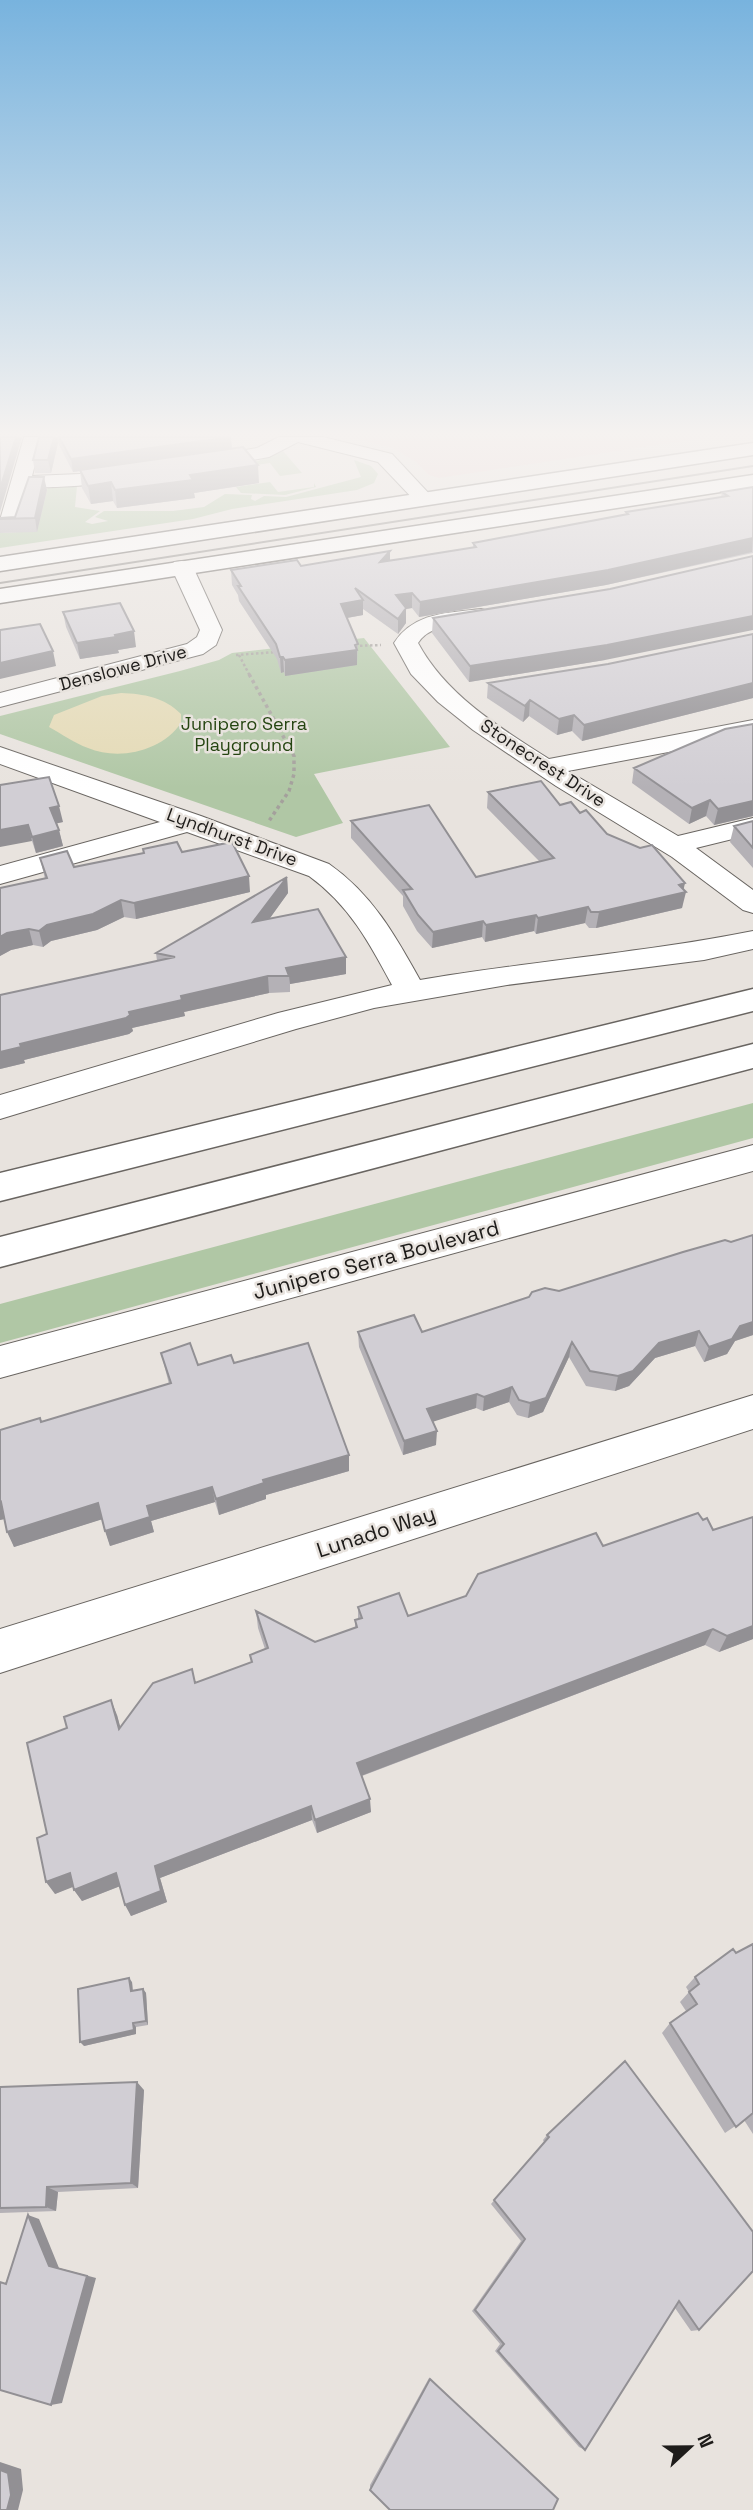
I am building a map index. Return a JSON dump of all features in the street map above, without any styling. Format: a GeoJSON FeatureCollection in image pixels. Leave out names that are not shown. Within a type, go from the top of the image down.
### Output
{"type":"FeatureCollection","features":[{"type":"Feature","properties":{"kind":"main road"},"geometry":{"type":"LineString","coordinates":[[0,564],[64,554]]}},
{"type":"Feature","properties":{"kind":"main road"},"geometry":{"type":"LineString","coordinates":[[0,596],[267,554]]}},
{"type":"Feature","properties":{"kind":"main road"},"geometry":{"type":"LineString","coordinates":[[0,1187],[753,1000]]}},
{"type":"Feature","properties":{"kind":"main road"},"geometry":{"type":"LineString","coordinates":[[0,1252],[753,1056]]}},
{"type":"Feature","properties":{"kind":"street","name":"Denslowe Drive"},"geometry":{"type":"LineString","coordinates":[[0,700],[195,649],[208,640],[211,629],[182,567]]}},
{"type":"Feature","properties":{"kind":"street"},"geometry":{"type":"LineString","coordinates":[[406,643],[416,629],[426,624],[498,613]]}},
{"type":"Feature","properties":{"kind":"street","name":"Stonecrest Drive"},"geometry":{"type":"LineString","coordinates":[[406,643],[412,659],[447,695],[491,732],[673,846],[753,904]]}},
{"type":"Feature","properties":{"kind":"street"},"geometry":{"type":"LineString","coordinates":[[447,695],[475,691]]}},
{"type":"Feature","properties":{"kind":"street"},"geometry":{"type":"LineString","coordinates":[[545,768],[753,728]]}},
{"type":"Feature","properties":{"kind":"street","name":"Lyndhurst Drive"},"geometry":{"type":"LineString","coordinates":[[0,755],[319,870],[346,889],[366,912],[411,990]]}},
{"type":"Feature","properties":{"kind":"street"},"geometry":{"type":"LineString","coordinates":[[0,875],[191,822]]}},
{"type":"Feature","properties":{"kind":"street"},"geometry":{"type":"LineString","coordinates":[[673,846],[753,826]]}},
{"type":"Feature","properties":{"kind":"street"},"geometry":{"type":"LineString","coordinates":[[0,1107],[311,1014],[411,990],[704,950],[753,940]]}},
{"type":"Feature","properties":{"kind":"street","name":"Junipero Serra Boulevard"},"geometry":{"type":"LineString","coordinates":[[0,1362],[753,1158]]}},
{"type":"Feature","properties":{"kind":"street","name":"Lunado Way"},"geometry":{"type":"LineString","coordinates":[[0,1651],[753,1412]]}},
{"type":"Feature","properties":{"kind":"path"},"geometry":{"type":"LineString","coordinates":[[355,646],[406,643]]}},
{"type":"Feature","properties":{"kind":"path"},"geometry":{"type":"LineString","coordinates":[[195,649],[239,655],[277,652]]}},
{"type":"Feature","properties":{"kind":"path"},"geometry":{"type":"LineString","coordinates":[[239,655],[290,744],[295,768],[289,794],[282,806],[248,843]]}},
{"type":"Feature","properties":{"kind":"green space","name":"Junipero Serra Playground"},"geometry":{"type":"Polygon","coordinates":[[[364,638],[450,747],[314,774],[343,823],[296,837],[0,734],[0,716],[180,671],[219,660],[232,653],[364,638]]]}},
{"type":"Feature","properties":{"kind":"green space"},"geometry":{"type":"Polygon","coordinates":[[[753,1103],[753,1138],[0,1343],[0,1304],[753,1103]]]}},
{"type":"Feature","properties":{"kind":"sand"},"geometry":{"type":"Polygon","coordinates":[[[121,693],[161,700],[181,714],[181,723],[163,741],[151,747],[113,754],[88,748],[49,727],[54,715],[102,696],[121,693]]]}},
{"type":"Feature","properties":{"kind":"building"},"geometry":{"type":"Polygon","coordinates":[[[371,554],[387,554],[380,562],[431,554],[680,554],[608,570],[420,602],[412,593],[396,595],[406,608],[398,619],[355,588],[363,600],[341,604],[358,644],[355,645],[357,650],[285,660],[280,657],[276,644],[238,586],[241,586],[231,570],[297,560],[301,566],[371,554]]]}},
{"type":"Feature","properties":{"kind":"building"},"geometry":{"type":"Polygon","coordinates":[[[753,556],[753,616],[607,645],[470,666],[433,618],[610,589],[753,556]]]}},
{"type":"Feature","properties":{"kind":"building"},"geometry":{"type":"Polygon","coordinates":[[[120,603],[134,631],[115,635],[116,637],[77,643],[63,612],[120,603]]]}},
{"type":"Feature","properties":{"kind":"building"},"geometry":{"type":"Polygon","coordinates":[[[40,624],[53,651],[0,663],[0,630],[40,624]]]}},
{"type":"Feature","properties":{"kind":"building"},"geometry":{"type":"Polygon","coordinates":[[[753,634],[753,683],[584,725],[574,715],[559,719],[530,700],[525,706],[488,683],[608,664],[753,634]]]}},
{"type":"Feature","properties":{"kind":"building"},"geometry":{"type":"Polygon","coordinates":[[[753,724],[753,801],[718,809],[710,800],[692,808],[634,768],[725,729],[753,724]]]}},
{"type":"Feature","properties":{"kind":"building"},"geometry":{"type":"Polygon","coordinates":[[[49,777],[59,806],[50,808],[59,830],[32,837],[28,825],[0,830],[0,785],[49,777]]]}},
{"type":"Feature","properties":{"kind":"building"},"geometry":{"type":"Polygon","coordinates":[[[541,781],[560,805],[571,802],[580,813],[586,810],[607,834],[640,848],[652,845],[685,883],[679,885],[686,892],[599,912],[591,912],[588,907],[538,918],[536,915],[486,925],[483,921],[433,932],[418,915],[403,890],[412,889],[351,821],[429,805],[476,877],[554,858],[488,792],[541,781]]]}},
{"type":"Feature","properties":{"kind":"building"},"geometry":{"type":"Polygon","coordinates":[[[753,821],[753,848],[734,826],[753,821]]]}},
{"type":"Feature","properties":{"kind":"building"},"geometry":{"type":"Polygon","coordinates":[[[177,842],[182,852],[232,842],[249,876],[134,903],[121,900],[93,914],[47,925],[39,931],[29,929],[0,937],[0,888],[47,878],[40,858],[67,851],[74,867],[144,853],[143,849],[177,842]]]}},
{"type":"Feature","properties":{"kind":"building"},"geometry":{"type":"Polygon","coordinates":[[[287,877],[253,922],[318,909],[346,957],[286,968],[289,976],[268,976],[181,996],[182,1000],[129,1012],[130,1015],[126,1018],[20,1044],[21,1047],[0,1052],[0,995],[175,957],[156,953],[287,877]]]}},
{"type":"Feature","properties":{"kind":"building"},"geometry":{"type":"Polygon","coordinates":[[[753,1235],[753,1322],[740,1326],[732,1339],[709,1347],[699,1331],[659,1343],[633,1371],[618,1376],[590,1371],[572,1342],[546,1398],[530,1403],[519,1400],[512,1387],[484,1397],[477,1394],[427,1409],[437,1431],[404,1441],[358,1332],[414,1315],[422,1332],[529,1297],[532,1292],[545,1288],[559,1291],[683,1252],[753,1235]]]}},
{"type":"Feature","properties":{"kind":"building"},"geometry":{"type":"Polygon","coordinates":[[[190,1343],[198,1365],[231,1355],[234,1363],[308,1343],[349,1455],[263,1480],[264,1483],[216,1499],[212,1487],[147,1506],[150,1517],[105,1531],[98,1503],[7,1532],[0,1503],[0,1430],[40,1418],[41,1422],[171,1383],[161,1353],[190,1343]]]}},
{"type":"Feature","properties":{"kind":"building"},"geometry":{"type":"Polygon","coordinates":[[[698,1513],[703,1520],[707,1518],[713,1530],[753,1517],[753,1626],[727,1636],[713,1629],[357,1763],[370,1799],[315,1820],[311,1806],[155,1866],[161,1891],[125,1905],[116,1873],[74,1890],[70,1873],[46,1882],[37,1838],[47,1834],[27,1743],[67,1728],[64,1717],[111,1700],[119,1729],[153,1683],[192,1669],[195,1683],[252,1662],[250,1655],[268,1648],[256,1611],[315,1642],[357,1627],[355,1620],[362,1618],[358,1607],[399,1593],[408,1616],[466,1596],[478,1574],[596,1533],[603,1546],[698,1513]]]}},
{"type":"Feature","properties":{"kind":"building"},"geometry":{"type":"Polygon","coordinates":[[[753,1944],[753,2113],[736,2127],[670,2023],[697,2004],[689,1992],[699,1984],[695,1977],[733,1949],[736,1953],[753,1944]]]}},
{"type":"Feature","properties":{"kind":"building"},"geometry":{"type":"Polygon","coordinates":[[[129,1978],[131,1991],[143,1989],[146,2021],[133,2023],[134,2030],[80,2042],[78,1989],[129,1978]]]}},
{"type":"Feature","properties":{"kind":"building"},"geometry":{"type":"Polygon","coordinates":[[[625,2061],[753,2232],[753,2271],[699,2330],[679,2301],[585,2450],[498,2351],[504,2344],[475,2310],[525,2239],[494,2200],[549,2137],[547,2135],[625,2061]]]}},
{"type":"Feature","properties":{"kind":"building"},"geometry":{"type":"Polygon","coordinates":[[[137,2082],[131,2183],[47,2187],[46,2207],[0,2208],[0,2087],[137,2082]]]}},
{"type":"Feature","properties":{"kind":"building"},"geometry":{"type":"Polygon","coordinates":[[[28,2215],[49,2266],[87,2276],[51,2405],[0,2390],[0,2282],[6,2284],[28,2215]]]}},
{"type":"Feature","properties":{"kind":"building"},"geometry":{"type":"Polygon","coordinates":[[[430,2379],[558,2499],[553,2510],[390,2510],[370,2490],[430,2379]]]}},
{"type":"Feature","properties":{"kind":"building"},"geometry":{"type":"Polygon","coordinates":[[[0,2470],[8,2473],[11,2495],[7,2510],[0,2510],[0,2470]]]}},
{"type":"Feature","properties":{"kind":"tram line"},"geometry":{"type":"LineString","coordinates":[[0,583],[186,554]]}}]}
